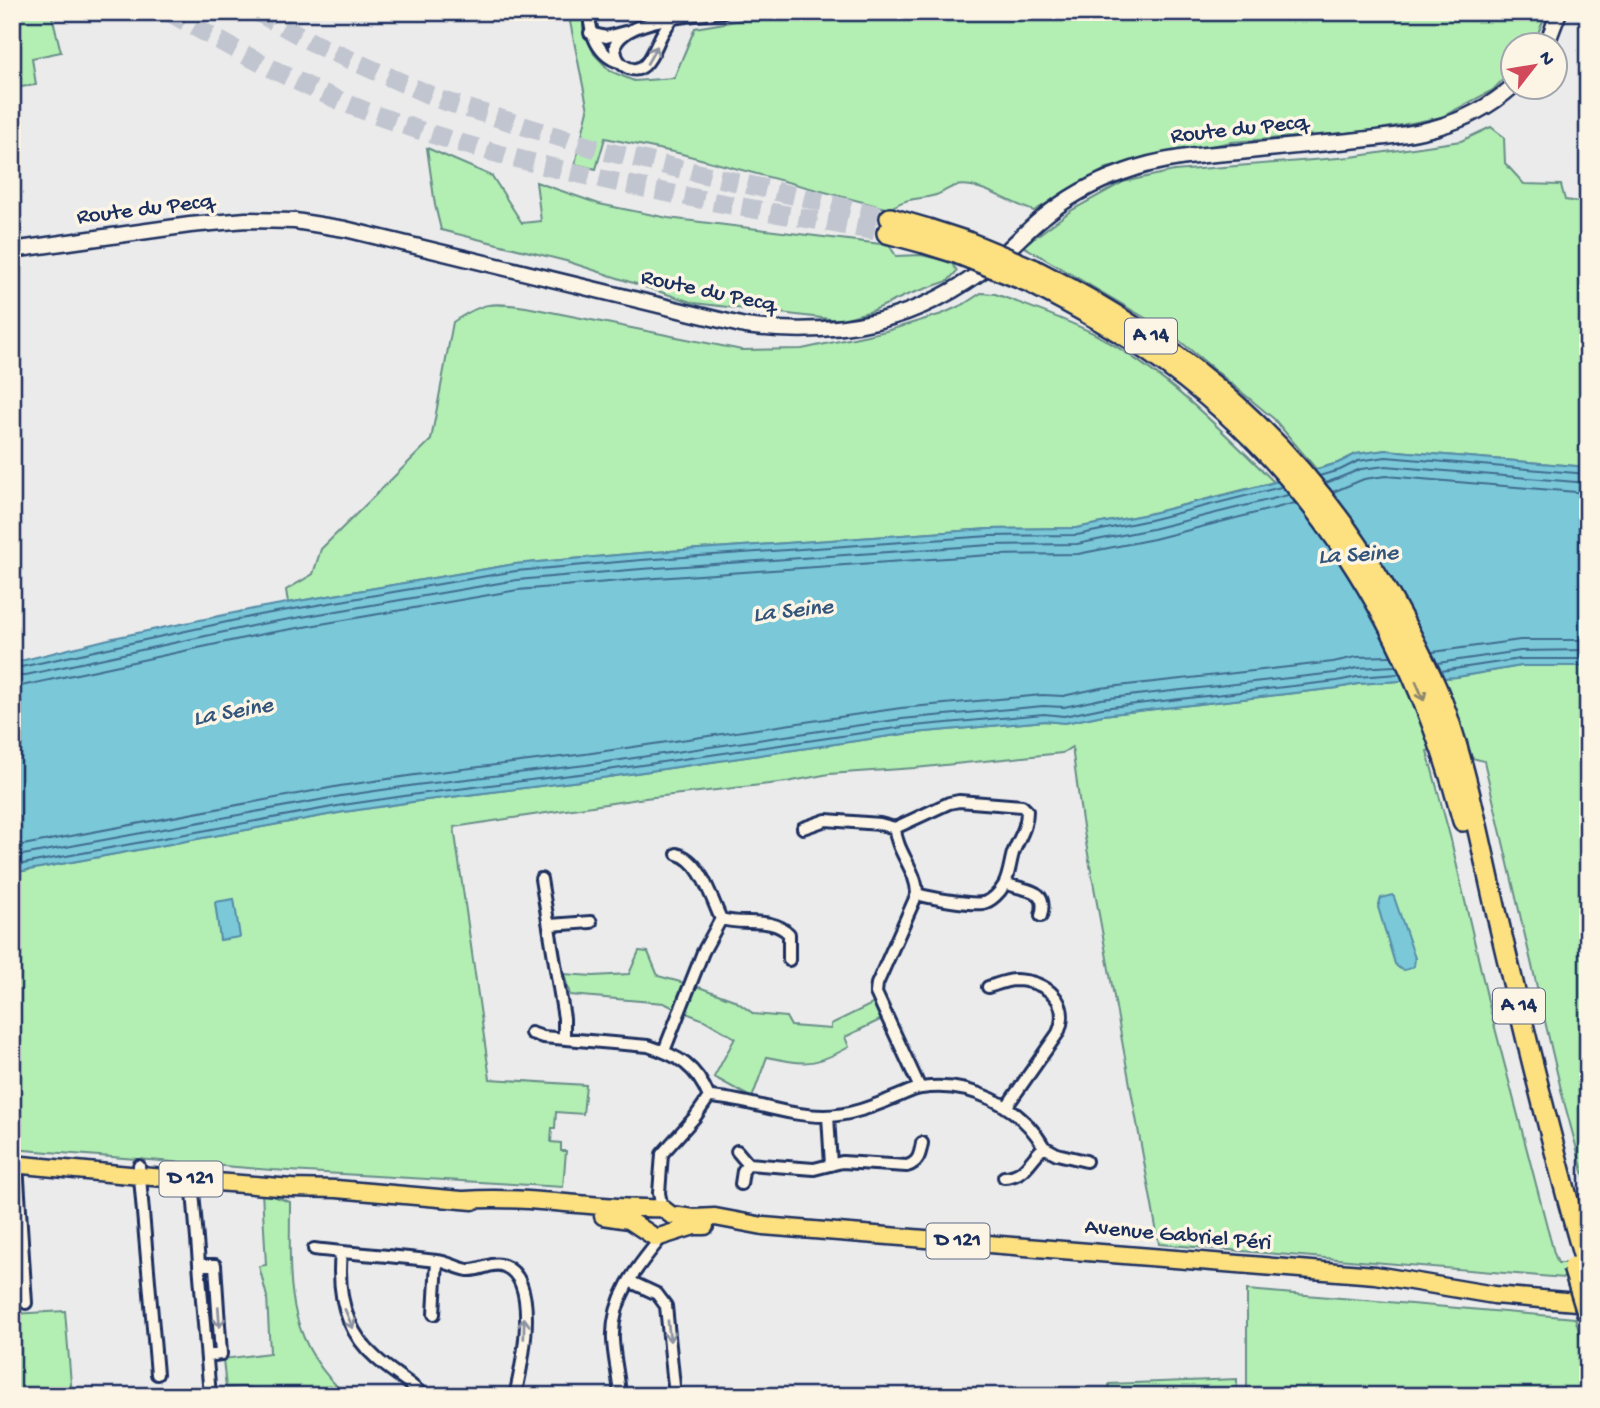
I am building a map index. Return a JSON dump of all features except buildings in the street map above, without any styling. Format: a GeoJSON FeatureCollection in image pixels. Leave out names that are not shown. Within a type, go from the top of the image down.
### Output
{"type":"FeatureCollection","features":[{"type":"Feature","properties":{"kind":"highway","name":"A 14"},"geometry":{"type":"LineString","coordinates":[[888,225],[1001,254],[1089,297],[1156,339],[1185,360],[1256,422],[1295,462],[1367,557],[1415,644],[1445,709],[1448,745],[1525,1086],[1582,1269],[1588,1316]]}},
{"type":"Feature","properties":{"kind":"main road"},"geometry":{"type":"LineString","coordinates":[[1551,32],[1559,12]]}},
{"type":"Feature","properties":{"kind":"main road","name":"Route du Pecq"},"geometry":{"type":"LineString","coordinates":[[12,250],[190,225],[246,220],[295,221],[358,232],[745,326],[782,331],[850,327],[883,320],[943,297],[996,260],[1041,218],[1067,200],[1123,172],[1185,157],[1423,132],[1450,125],[1475,113],[1498,97]]}},
{"type":"Feature","properties":{"kind":"main road","name":"Avenue Gabriel Péri"},"geometry":{"type":"LineString","coordinates":[[14,1162],[141,1173],[241,1178],[254,1176],[293,1180],[336,1189]]}},
{"type":"Feature","properties":{"kind":"main road","name":"Avenue Gabriel Péri"},"geometry":{"type":"LineString","coordinates":[[192,1175],[292,1188],[465,1200],[615,1217],[629,1220],[656,1233],[694,1226],[764,1226],[1374,1275],[1494,1295],[1588,1303]]}},
{"type":"Feature","properties":{"kind":"main road","name":"Avenue Gabriel Péri"},"geometry":{"type":"LineString","coordinates":[[465,1200],[511,1199],[662,1210],[694,1218],[715,1217],[764,1226]]}},
{"type":"Feature","properties":{"kind":"main road"},"geometry":{"type":"LineString","coordinates":[[662,1210],[673,1224],[656,1233],[645,1216],[662,1210]]}},
{"type":"Feature","properties":{"kind":"street"},"geometry":{"type":"LineString","coordinates":[[590,12],[590,33],[609,59],[637,69],[649,63],[672,19]]}},
{"type":"Feature","properties":{"kind":"street"},"geometry":{"type":"LineString","coordinates":[[590,33],[606,37],[651,22],[724,12]]}},
{"type":"Feature","properties":{"kind":"street"},"geometry":{"type":"LineString","coordinates":[[620,62],[615,46],[625,32]]}},
{"type":"Feature","properties":{"kind":"street"},"geometry":{"type":"LineString","coordinates":[[803,828],[826,820],[880,824],[895,828],[959,801],[1022,806],[1027,811],[1024,833],[1016,846],[1005,883],[992,899],[983,903],[929,898],[917,894]]}},
{"type":"Feature","properties":{"kind":"street"},"geometry":{"type":"LineString","coordinates":[[895,828],[895,838],[917,882],[917,894],[877,984],[876,993],[920,1088]]}},
{"type":"Feature","properties":{"kind":"street"},"geometry":{"type":"LineString","coordinates":[[677,853],[691,860],[721,919],[729,922],[775,924],[783,928],[789,934],[789,960]]}},
{"type":"Feature","properties":{"kind":"street"},"geometry":{"type":"LineString","coordinates":[[541,879],[564,1018],[564,1038]]}},
{"type":"Feature","properties":{"kind":"street"},"geometry":{"type":"LineString","coordinates":[[1005,883],[1042,897],[1045,903],[1041,916]]}},
{"type":"Feature","properties":{"kind":"street"},"geometry":{"type":"LineString","coordinates":[[664,1051],[703,953],[721,919]]}},
{"type":"Feature","properties":{"kind":"street"},"geometry":{"type":"LineString","coordinates":[[550,925],[591,922]]}},
{"type":"Feature","properties":{"kind":"street"},"geometry":{"type":"LineString","coordinates":[[988,987],[1016,980],[1047,988],[1054,993],[1061,1011],[1062,1024],[1058,1033],[1007,1106]]}},
{"type":"Feature","properties":{"kind":"street"},"geometry":{"type":"LineString","coordinates":[[531,1033],[543,1037],[648,1046],[664,1051],[684,1062],[700,1077],[709,1097]]}},
{"type":"Feature","properties":{"kind":"street"},"geometry":{"type":"LineString","coordinates":[[709,1097],[732,1098],[784,1113],[828,1116],[870,1107],[920,1088],[960,1089],[1007,1106],[1030,1126],[1044,1147],[1057,1154],[1086,1161]]}},
{"type":"Feature","properties":{"kind":"street"},"geometry":{"type":"LineString","coordinates":[[662,1210],[659,1193],[662,1154],[709,1097]]}},
{"type":"Feature","properties":{"kind":"street"},"geometry":{"type":"LineString","coordinates":[[828,1116],[831,1165]]}},
{"type":"Feature","properties":{"kind":"street"},"geometry":{"type":"LineString","coordinates":[[737,1151],[748,1164],[814,1169],[842,1162],[907,1166],[914,1164],[919,1158],[922,1143]]}},
{"type":"Feature","properties":{"kind":"street"},"geometry":{"type":"LineString","coordinates":[[1004,1177],[1015,1176],[1023,1171],[1044,1147]]}},
{"type":"Feature","properties":{"kind":"street"},"geometry":{"type":"LineString","coordinates":[[14,1162],[26,1303]]}},
{"type":"Feature","properties":{"kind":"street"},"geometry":{"type":"LineString","coordinates":[[741,1184],[743,1171],[748,1164]]}},
{"type":"Feature","properties":{"kind":"street"},"geometry":{"type":"LineString","coordinates":[[141,1173],[157,1374]]}},
{"type":"Feature","properties":{"kind":"street"},"geometry":{"type":"LineString","coordinates":[[192,1175],[210,1396]]}},
{"type":"Feature","properties":{"kind":"street"},"geometry":{"type":"LineString","coordinates":[[620,1396],[613,1322],[617,1305],[632,1282],[656,1233]]}},
{"type":"Feature","properties":{"kind":"street"},"geometry":{"type":"LineString","coordinates":[[314,1249],[437,1261],[471,1270],[501,1264],[514,1271],[525,1294],[524,1345],[516,1396]]}},
{"type":"Feature","properties":{"kind":"street"},"geometry":{"type":"LineString","coordinates":[[341,1252],[338,1277],[345,1313],[354,1332],[377,1359],[424,1396]]}},
{"type":"Feature","properties":{"kind":"street"},"geometry":{"type":"LineString","coordinates":[[434,1314],[437,1261]]}},
{"type":"Feature","properties":{"kind":"street"},"geometry":{"type":"LineString","coordinates":[[199,1265],[215,1265],[221,1354],[207,1356]]}},
{"type":"Feature","properties":{"kind":"street"},"geometry":{"type":"LineString","coordinates":[[632,1282],[657,1294],[666,1306],[675,1396]]}},
{"type":"Feature","properties":{"kind":"green space"},"geometry":{"type":"Polygon","coordinates":[[[12,12],[51,12],[61,52],[32,58],[36,85],[12,88],[12,12]]]}},
{"type":"Feature","properties":{"kind":"green space"},"geometry":{"type":"Polygon","coordinates":[[[568,12],[584,12],[583,29],[594,54],[610,71],[634,81],[674,78],[695,28],[790,12],[1547,12],[1539,32],[1498,32],[1498,85],[1442,117],[1371,131],[1231,142],[1107,168],[1034,211],[985,190],[965,185],[936,195],[908,200],[889,209],[678,153],[605,138],[596,169],[575,164],[588,110],[568,12]]]}},
{"type":"Feature","properties":{"kind":"green space"},"geometry":{"type":"Polygon","coordinates":[[[1491,127],[1504,137],[1505,163],[1524,184],[1561,185],[1565,200],[1588,203],[1588,467],[1386,450],[1356,454],[1338,463],[1316,469],[1274,419],[1169,332],[1023,246],[1072,210],[1123,182],[1174,171],[1351,157],[1461,141],[1491,127]]]}},
{"type":"Feature","properties":{"kind":"green space"},"geometry":{"type":"Polygon","coordinates":[[[427,148],[492,176],[522,223],[541,221],[536,182],[599,204],[668,218],[889,245],[896,256],[921,255],[951,262],[957,271],[948,281],[872,311],[839,320],[694,303],[566,261],[441,230],[427,148]]]}},
{"type":"Feature","properties":{"kind":"green space"},"geometry":{"type":"Polygon","coordinates":[[[981,293],[995,294],[1058,317],[1120,349],[1190,402],[1274,482],[1148,514],[1076,528],[989,529],[515,564],[288,603],[286,590],[313,574],[321,549],[431,440],[453,322],[480,307],[495,304],[514,305],[742,350],[802,349],[886,331],[942,314],[981,293]]]}},
{"type":"Feature","properties":{"kind":"green space"},"geometry":{"type":"Polygon","coordinates":[[[1521,666],[1588,666],[1588,1190],[1563,1098],[1484,761],[1472,758],[1467,740],[1427,751],[1450,836],[1489,1005],[1554,1253],[1558,1263],[1588,1263],[1588,1280],[1159,1244],[1082,821],[1072,747],[1062,753],[829,774],[454,827],[490,1079],[586,1085],[583,1114],[556,1112],[555,1128],[552,1128],[551,1142],[561,1143],[561,1151],[566,1151],[563,1187],[272,1170],[12,1149],[12,873],[344,812],[904,734],[1045,721],[1065,723],[1103,715],[1358,684],[1457,677],[1521,666]]]}},
{"type":"Feature","properties":{"kind":"green space"},"geometry":{"type":"Polygon","coordinates":[[[639,951],[648,952],[658,976],[684,983],[674,1008],[664,1003],[570,995],[564,974],[629,974],[639,951]]]}},
{"type":"Feature","properties":{"kind":"green space"},"geometry":{"type":"Polygon","coordinates":[[[696,986],[734,1000],[754,1014],[786,1017],[791,1026],[831,1029],[831,1024],[874,1003],[882,1019],[845,1037],[849,1047],[818,1061],[801,1062],[767,1057],[752,1098],[714,1077],[735,1038],[686,1013],[696,986]]]}},
{"type":"Feature","properties":{"kind":"green space"},"geometry":{"type":"Polygon","coordinates":[[[262,1192],[290,1202],[290,1258],[294,1307],[311,1353],[326,1375],[347,1396],[291,1396],[246,1387],[226,1388],[223,1359],[270,1353],[267,1297],[259,1266],[266,1265],[262,1192]]]}},
{"type":"Feature","properties":{"kind":"green space"},"geometry":{"type":"Polygon","coordinates":[[[1247,1290],[1575,1318],[1588,1360],[1588,1396],[1247,1396],[1247,1290]]]}},
{"type":"Feature","properties":{"kind":"green space"},"geometry":{"type":"Polygon","coordinates":[[[65,1311],[72,1396],[12,1396],[12,1314],[65,1311]]]}},
{"type":"Feature","properties":{"kind":"green space"},"geometry":{"type":"Polygon","coordinates":[[[1237,1379],[1237,1396],[1053,1396],[1052,1392],[1109,1394],[1109,1384],[1237,1379]]]}},
{"type":"Feature","properties":{"kind":"water","name":"La Seine"},"geometry":{"type":"Polygon","coordinates":[[[1386,450],[1588,467],[1588,666],[1521,666],[1457,677],[1358,684],[1103,715],[1065,723],[1045,721],[904,734],[344,812],[12,873],[12,663],[113,638],[258,608],[515,564],[989,529],[1076,528],[1148,514],[1268,484],[1338,463],[1356,454],[1386,450]]]}},
{"type":"Feature","properties":{"kind":"water"},"geometry":{"type":"Polygon","coordinates":[[[1392,895],[1415,958],[1414,966],[1406,970],[1395,964],[1378,907],[1381,898],[1392,895]]]}},
{"type":"Feature","properties":{"kind":"water"},"geometry":{"type":"Polygon","coordinates":[[[234,899],[240,937],[220,940],[215,902],[234,899]]]}},
{"type":"Feature","properties":{"kind":"tunnel"},"geometry":{"type":"LineString","coordinates":[[169,12],[328,96],[445,138],[632,186],[887,233]]}},
{"type":"Feature","properties":{"kind":"tunnel"},"geometry":{"type":"LineString","coordinates":[[257,12],[317,45],[441,100],[600,150],[890,218]]}}]}
